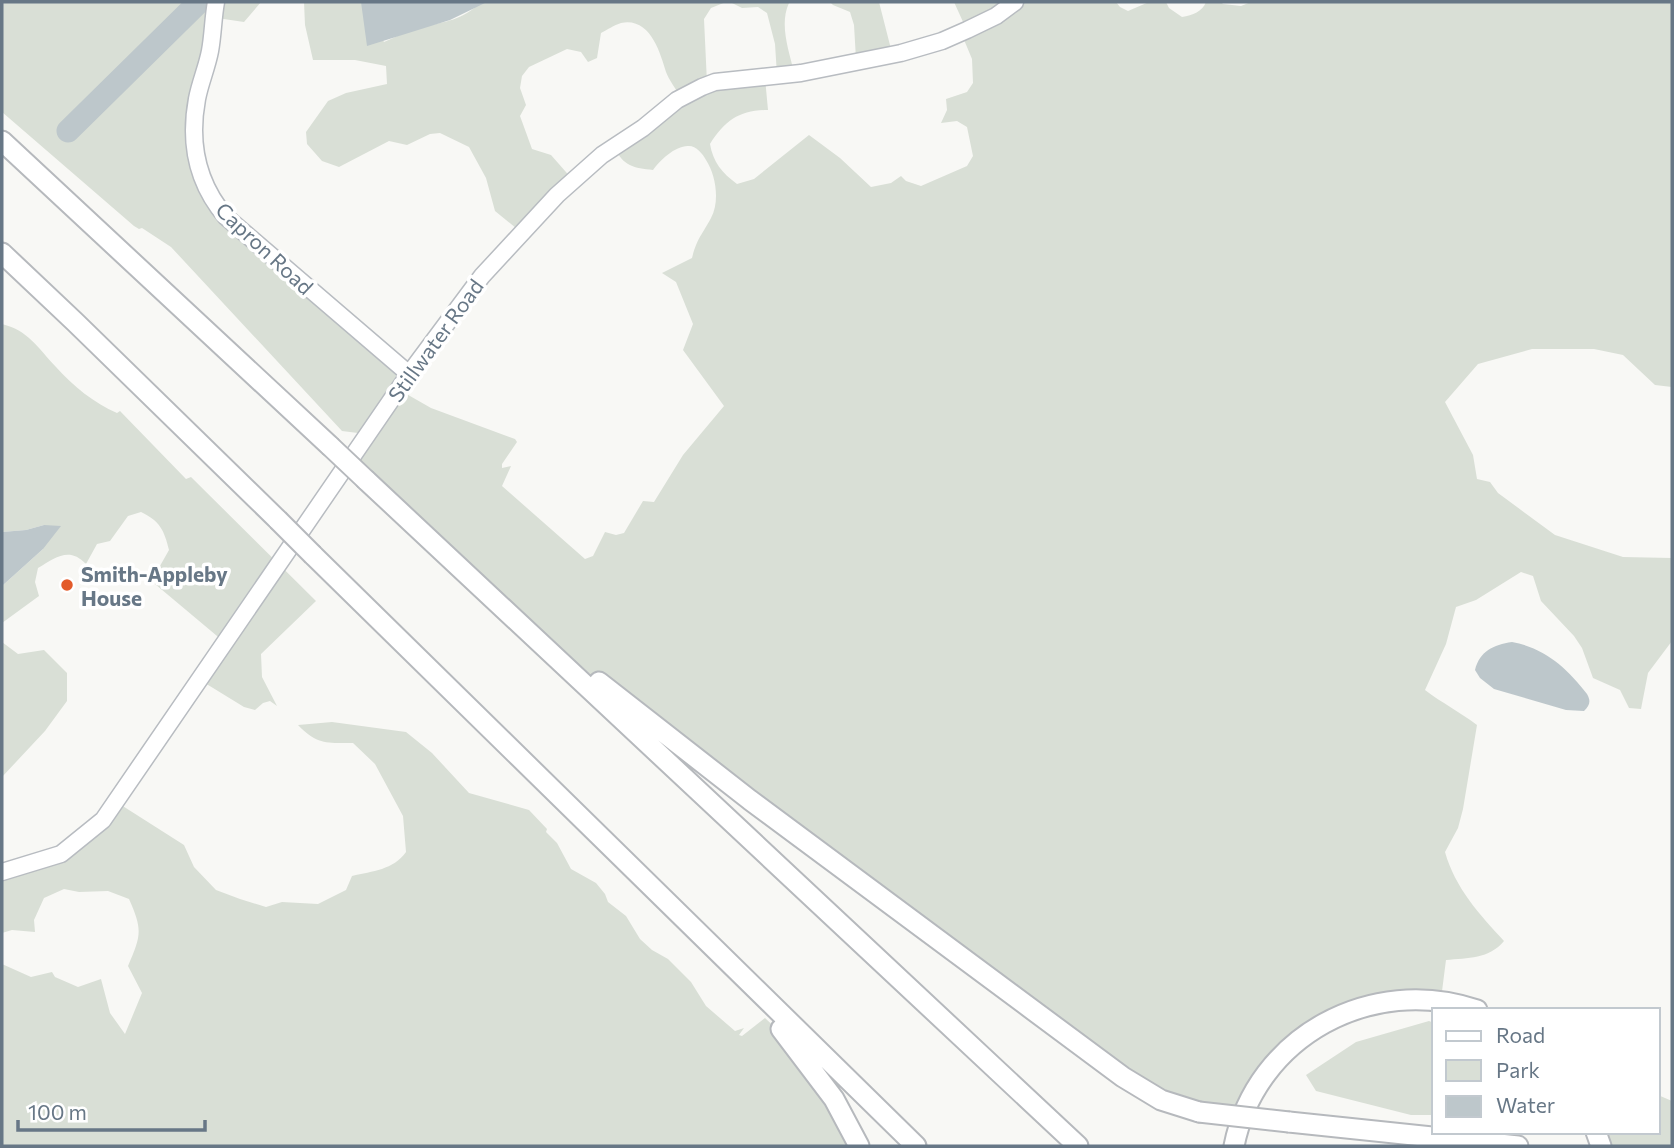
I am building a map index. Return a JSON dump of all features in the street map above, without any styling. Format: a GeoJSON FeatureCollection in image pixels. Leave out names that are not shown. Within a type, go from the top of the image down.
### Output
{"type":"FeatureCollection","features":[{"type":"Feature","properties":{"kind":"highway"},"geometry":{"type":"LineString","coordinates":[[2,141],[1078,1146]]}},
{"type":"Feature","properties":{"kind":"highway"},"geometry":{"type":"LineString","coordinates":[[2,253],[916,1146]]}},
{"type":"Feature","properties":{"kind":"highway"},"geometry":{"type":"LineString","coordinates":[[491,596],[750,800],[1129,1082],[1161,1100],[1199,1112],[1518,1146]]}},
{"type":"Feature","properties":{"kind":"highway"},"geometry":{"type":"LineString","coordinates":[[721,955],[820,1077],[841,1109],[859,1146]]}},
{"type":"Feature","properties":{"kind":"highway"},"geometry":{"type":"LineString","coordinates":[[1234,1146],[1245,1111],[1266,1073],[1286,1050],[1322,1023],[1359,1007],[1402,999],[1442,1001],[1469,1008]]}},
{"type":"Feature","properties":{"kind":"street","name":"Stillwater Road"},"geometry":{"type":"LineString","coordinates":[[2,872],[61,854],[103,820],[409,374],[482,276],[530,222],[603,155],[630,138],[677,100],[715,82],[801,73],[901,53],[942,41],[996,16],[1016,2]]}},
{"type":"Feature","properties":{"kind":"street","name":"Capron Road"},"geometry":{"type":"LineString","coordinates":[[215,6],[210,52],[197,100],[194,131],[198,165],[207,191],[226,217],[409,374]]}},
{"type":"Feature","properties":{"kind":"green space"},"geometry":{"type":"Polygon","coordinates":[[[2,2],[261,2],[244,22],[217,18],[197,121],[209,190],[401,379],[403,392],[431,408],[515,439],[517,442],[502,464],[502,468],[511,466],[502,486],[585,559],[593,556],[605,532],[616,535],[624,533],[643,501],[654,502],[683,455],[724,406],[683,350],[693,324],[676,282],[662,273],[692,258],[714,212],[716,197],[709,166],[701,153],[692,146],[684,146],[674,151],[653,170],[630,165],[615,148],[680,96],[667,75],[657,46],[639,25],[621,23],[601,33],[597,58],[588,62],[581,52],[567,49],[529,67],[522,76],[520,88],[526,105],[520,116],[532,149],[551,155],[573,180],[522,233],[495,211],[486,178],[469,147],[440,133],[430,134],[407,145],[389,141],[339,167],[322,161],[307,144],[306,132],[328,101],[346,93],[387,84],[386,66],[355,60],[313,60],[305,25],[304,2],[362,2],[384,42],[416,28],[460,17],[481,2],[726,2],[711,8],[704,19],[707,83],[765,78],[768,110],[741,114],[721,129],[710,144],[719,167],[737,184],[754,179],[809,135],[840,158],[871,187],[891,183],[901,176],[906,181],[921,186],[967,166],[973,156],[967,127],[957,121],[941,123],[947,110],[946,99],[967,92],[973,83],[972,59],[962,35],[964,24],[954,2],[1116,2],[1128,11],[1149,2],[1166,2],[1169,8],[1182,17],[1197,12],[1206,2],[1241,6],[1251,2],[1672,2],[1672,387],[1655,385],[1623,355],[1594,349],[1532,349],[1478,364],[1445,402],[1473,455],[1477,479],[1490,482],[1498,493],[1555,535],[1623,557],[1672,558],[1672,641],[1648,673],[1641,709],[1629,708],[1620,690],[1593,678],[1582,648],[1574,636],[1541,601],[1533,576],[1521,572],[1476,600],[1456,607],[1446,644],[1425,690],[1477,725],[1463,809],[1458,828],[1445,852],[1462,889],[1477,911],[1504,941],[1485,954],[1446,960],[1441,999],[1329,1016],[1240,1115],[1182,1109],[612,691],[539,634],[352,465],[366,434],[342,431],[171,247],[142,228],[134,226],[2,112],[2,2]]]}},
{"type":"Feature","properties":{"kind":"green space"},"geometry":{"type":"Polygon","coordinates":[[[730,2],[793,2],[789,3],[786,11],[785,29],[794,72],[777,75],[775,44],[767,13],[758,7],[742,8],[730,2]]]}},
{"type":"Feature","properties":{"kind":"green space"},"geometry":{"type":"Polygon","coordinates":[[[830,2],[879,2],[892,53],[856,59],[854,25],[850,12],[830,2]]]}},
{"type":"Feature","properties":{"kind":"green space"},"geometry":{"type":"Polygon","coordinates":[[[2,324],[26,335],[84,393],[108,409],[117,413],[120,411],[186,479],[191,477],[316,601],[261,654],[262,677],[277,706],[270,701],[255,710],[244,707],[200,680],[223,641],[155,584],[156,573],[169,550],[160,527],[141,512],[128,516],[110,541],[97,544],[86,564],[74,556],[62,555],[38,568],[35,582],[39,596],[2,623],[2,586],[43,549],[44,525],[2,532],[2,324]]]}},
{"type":"Feature","properties":{"kind":"green space"},"geometry":{"type":"Polygon","coordinates":[[[2,642],[18,654],[44,650],[67,673],[67,701],[45,731],[2,777],[2,642]]]}},
{"type":"Feature","properties":{"kind":"green space"},"geometry":{"type":"Polygon","coordinates":[[[332,722],[406,732],[432,753],[469,793],[529,810],[557,843],[571,869],[596,883],[608,902],[626,916],[640,939],[668,959],[691,982],[706,1006],[735,1031],[744,1028],[739,1035],[742,1036],[765,1018],[778,1031],[802,1062],[857,1146],[2,1146],[2,964],[31,977],[52,972],[55,977],[78,987],[101,979],[110,1013],[125,1034],[142,993],[128,966],[139,933],[137,918],[129,899],[108,891],[79,892],[64,889],[44,898],[34,920],[35,932],[12,930],[2,933],[2,869],[51,854],[118,803],[184,845],[194,867],[216,890],[266,907],[282,902],[318,904],[346,890],[352,876],[389,866],[406,852],[403,816],[375,764],[353,743],[323,742],[298,725],[332,722]]]}},
{"type":"Feature","properties":{"kind":"green space"},"geometry":{"type":"Polygon","coordinates":[[[1432,1022],[1432,1115],[1411,1115],[1316,1091],[1306,1075],[1356,1042],[1432,1022]]]}},
{"type":"Feature","properties":{"kind":"green space"},"geometry":{"type":"Polygon","coordinates":[[[1660,1096],[1672,1101],[1672,1146],[1600,1146],[1596,1134],[1660,1134],[1660,1096]]]}},
{"type":"Feature","properties":{"kind":"water"},"geometry":{"type":"Polygon","coordinates":[[[361,2],[487,2],[450,20],[367,46],[361,2]]]}},
{"type":"Feature","properties":{"kind":"water"},"geometry":{"type":"Polygon","coordinates":[[[44,525],[61,526],[43,549],[2,586],[2,532],[44,525]]]}},
{"type":"Feature","properties":{"kind":"water"},"geometry":{"type":"Polygon","coordinates":[[[1512,642],[1545,654],[1563,668],[1587,694],[1589,705],[1586,709],[1566,710],[1494,689],[1480,678],[1475,670],[1480,658],[1493,647],[1512,642]]]}},
{"type":"Feature","properties":{"kind":"waterway"},"geometry":{"type":"LineString","coordinates":[[68,131],[199,2]]}},
{"type":"Feature","properties":{"kind":"place","name":"Smith-Appleby House"},"geometry":{"type":"Point","coordinates":[67,585]}}]}
